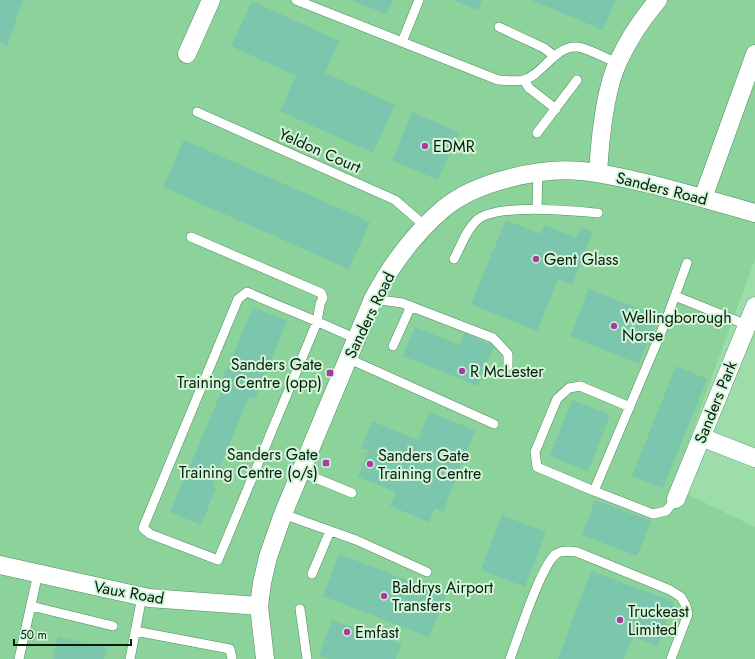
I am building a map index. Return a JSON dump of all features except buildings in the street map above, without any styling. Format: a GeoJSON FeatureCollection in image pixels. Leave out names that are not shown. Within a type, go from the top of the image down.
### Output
{"type":"FeatureCollection","features":[{"type":"Feature","properties":{"kind":"street"},"geometry":{"type":"LineString","coordinates":[[187,54],[211,0]]}},
{"type":"Feature","properties":{"kind":"street"},"geometry":{"type":"LineString","coordinates":[[598,173],[604,116],[617,63],[631,38],[658,0]]}},
{"type":"Feature","properties":{"kind":"street"},"geometry":{"type":"LineString","coordinates":[[703,198],[755,54]]}},
{"type":"Feature","properties":{"kind":"street","name":"Sanders Road"},"geometry":{"type":"LineString","coordinates":[[265,659],[259,606],[262,583],[268,557],[283,514],[373,299],[392,266],[425,226],[444,208],[468,194],[492,184],[538,172],[581,171],[598,173],[703,198],[755,214]]}},
{"type":"Feature","properties":{"kind":"street","name":"Sanders Park"},"geometry":{"type":"LineString","coordinates":[[676,499],[755,306]]}},
{"type":"Feature","properties":{"kind":"street"},"geometry":{"type":"LineString","coordinates":[[701,437],[755,458]]}},
{"type":"Feature","properties":{"kind":"street","name":"Vaux Road"},"geometry":{"type":"LineString","coordinates":[[0,565],[142,596],[259,606]]}},
{"type":"Feature","properties":{"kind":"lane"},"geometry":{"type":"LineString","coordinates":[[296,0],[498,80],[524,80],[540,69],[554,56],[567,49],[577,47],[617,63]]}},
{"type":"Feature","properties":{"kind":"lane"},"geometry":{"type":"LineString","coordinates":[[402,42],[419,0]]}},
{"type":"Feature","properties":{"kind":"lane"},"geometry":{"type":"LineString","coordinates":[[499,27],[544,48],[554,56]]}},
{"type":"Feature","properties":{"kind":"lane"},"geometry":{"type":"LineString","coordinates":[[524,80],[529,88],[556,109]]}},
{"type":"Feature","properties":{"kind":"lane"},"geometry":{"type":"LineString","coordinates":[[537,133],[577,80]]}},
{"type":"Feature","properties":{"kind":"lane","name":"Yeldon Court"},"geometry":{"type":"LineString","coordinates":[[197,112],[395,200],[425,226]]}},
{"type":"Feature","properties":{"kind":"lane"},"geometry":{"type":"LineString","coordinates":[[537,209],[538,172]]}},
{"type":"Feature","properties":{"kind":"lane"},"geometry":{"type":"LineString","coordinates":[[454,259],[468,231],[478,219],[490,213],[537,209],[598,213]]}},
{"type":"Feature","properties":{"kind":"lane"},"geometry":{"type":"LineString","coordinates":[[192,237],[321,294],[323,298],[320,304],[317,322],[218,560],[150,534],[143,528],[238,299],[247,292],[317,322],[356,339]]}},
{"type":"Feature","properties":{"kind":"lane"},"geometry":{"type":"LineString","coordinates":[[594,491],[676,296],[687,263]]}},
{"type":"Feature","properties":{"kind":"lane"},"geometry":{"type":"LineString","coordinates":[[676,296],[747,325]]}},
{"type":"Feature","properties":{"kind":"lane"},"geometry":{"type":"LineString","coordinates":[[373,299],[412,306],[493,338],[508,354],[508,366]]}},
{"type":"Feature","properties":{"kind":"lane"},"geometry":{"type":"LineString","coordinates":[[393,346],[412,306]]}},
{"type":"Feature","properties":{"kind":"lane"},"geometry":{"type":"LineString","coordinates":[[348,358],[494,424]]}},
{"type":"Feature","properties":{"kind":"lane"},"geometry":{"type":"LineString","coordinates":[[630,407],[580,386],[569,388],[557,399],[535,452],[537,467],[653,514],[666,511],[676,499]]}},
{"type":"Feature","properties":{"kind":"lane"},"geometry":{"type":"LineString","coordinates":[[301,472],[352,494]]}},
{"type":"Feature","properties":{"kind":"lane"},"geometry":{"type":"LineString","coordinates":[[283,514],[330,530],[427,572]]}},
{"type":"Feature","properties":{"kind":"lane"},"geometry":{"type":"LineString","coordinates":[[312,574],[330,530]]}},
{"type":"Feature","properties":{"kind":"lane"},"geometry":{"type":"LineString","coordinates":[[510,659],[545,567],[557,553],[568,551],[576,552],[670,590],[681,597],[688,614],[671,659]]}},
{"type":"Feature","properties":{"kind":"lane"},"geometry":{"type":"LineString","coordinates":[[19,659],[38,573]]}},
{"type":"Feature","properties":{"kind":"lane"},"geometry":{"type":"LineString","coordinates":[[130,659],[142,596]]}},
{"type":"Feature","properties":{"kind":"lane"},"geometry":{"type":"LineString","coordinates":[[31,606],[113,626]]}},
{"type":"Feature","properties":{"kind":"lane"},"geometry":{"type":"LineString","coordinates":[[300,609],[307,659]]}},
{"type":"Feature","properties":{"kind":"lane"},"geometry":{"type":"LineString","coordinates":[[135,630],[230,649],[232,659]]}},
{"type":"Feature","properties":{"kind":"shaded area"},"geometry":{"type":"Polygon","coordinates":[[[0,0],[755,0],[755,259],[672,487],[755,527],[755,659],[0,659],[0,0]]]}},
{"type":"Feature","properties":{"kind":"place","name":"EDMR"},"geometry":{"type":"Point","coordinates":[425,146]}},
{"type":"Feature","properties":{"kind":"place","name":"Gent Glass"},"geometry":{"type":"Point","coordinates":[536,259]}},
{"type":"Feature","properties":{"kind":"place","name":"Wellingborough Norse"},"geometry":{"type":"Point","coordinates":[614,326]}},
{"type":"Feature","properties":{"kind":"place","name":"R McLester"},"geometry":{"type":"Point","coordinates":[462,371]}},
{"type":"Feature","properties":{"kind":"place","name":"Sanders Gate Training Centre (opp)"},"geometry":{"type":"Point","coordinates":[330,373]}},
{"type":"Feature","properties":{"kind":"place","name":"Sanders Gate Training Centre (o/s)"},"geometry":{"type":"Point","coordinates":[326,463]}},
{"type":"Feature","properties":{"kind":"place","name":"Sanders Gate Training Centre"},"geometry":{"type":"Point","coordinates":[370,464]}},
{"type":"Feature","properties":{"kind":"place","name":"Baldrys Airport Transfers"},"geometry":{"type":"Point","coordinates":[384,596]}},
{"type":"Feature","properties":{"kind":"place","name":"Truckeast Limited"},"geometry":{"type":"Point","coordinates":[620,620]}},
{"type":"Feature","properties":{"kind":"place","name":"Emfast"},"geometry":{"type":"Point","coordinates":[347,632]}}]}
